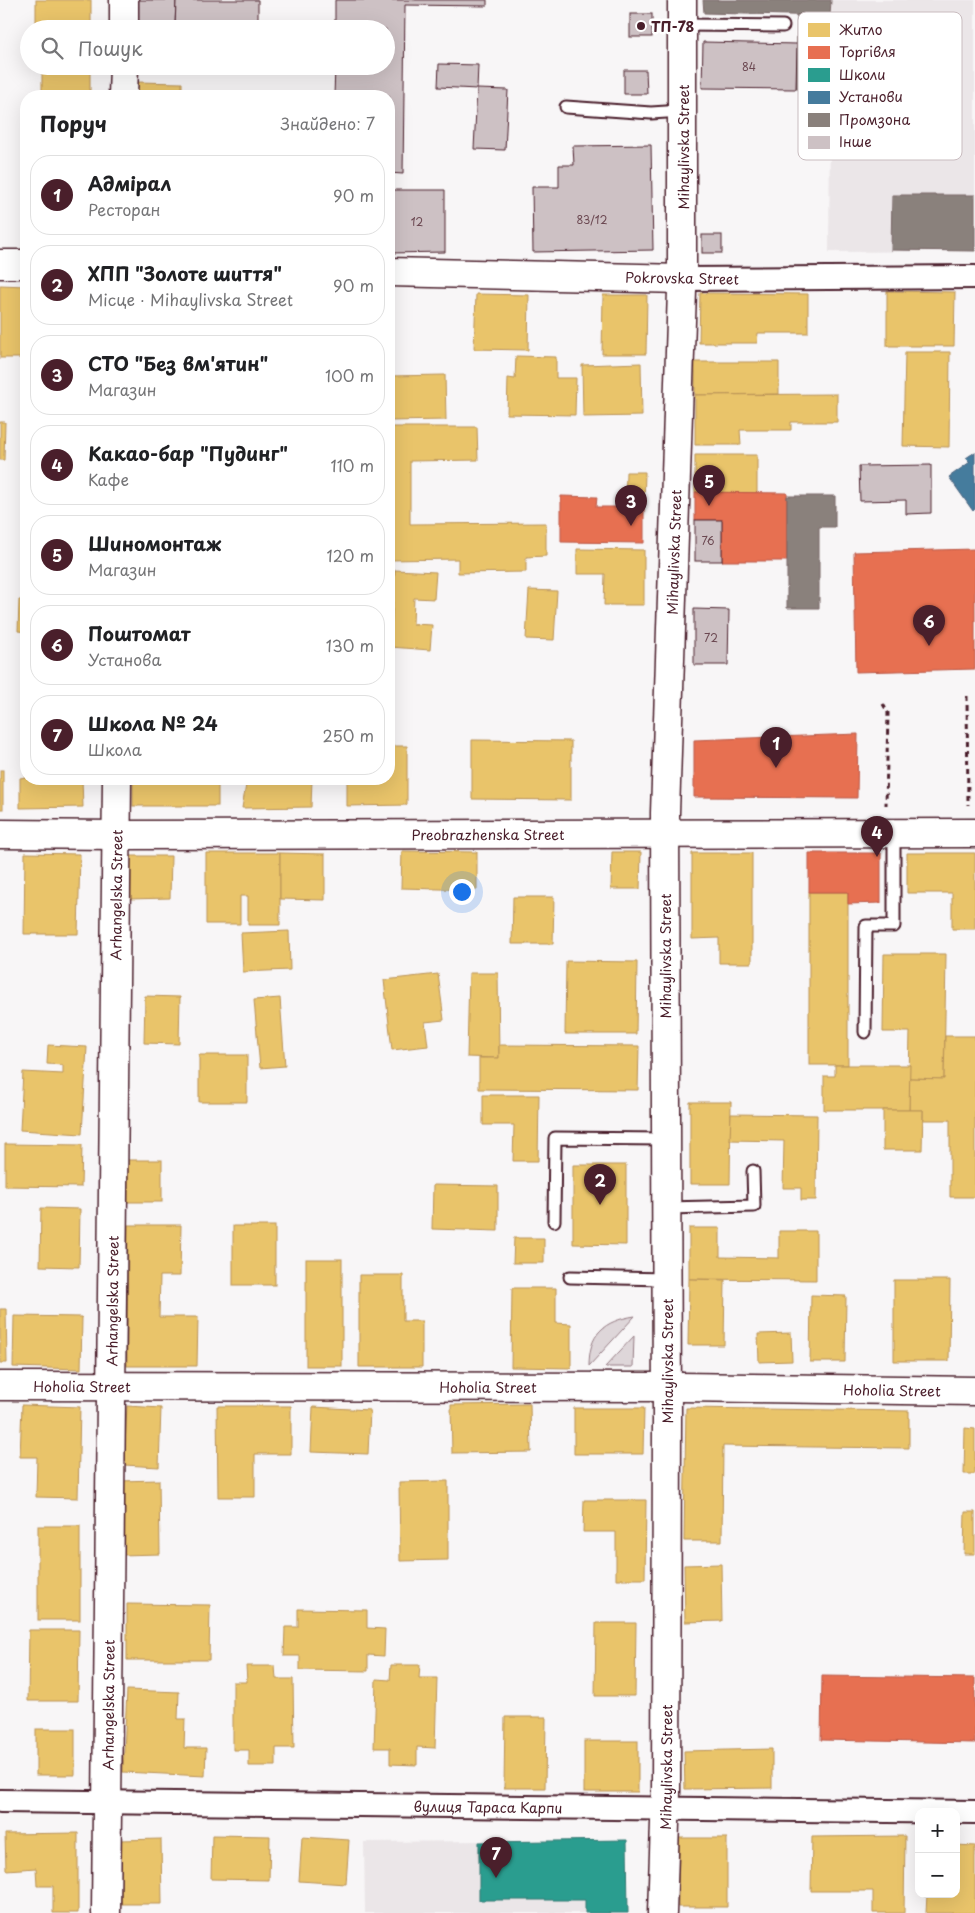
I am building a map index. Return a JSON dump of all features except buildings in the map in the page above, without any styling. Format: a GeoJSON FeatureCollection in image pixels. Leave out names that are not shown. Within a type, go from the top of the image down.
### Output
{"type":"FeatureCollection","features":[{"type":"Feature","properties":{"kind":"street"},"geometry":{"type":"LineString","coordinates":[[124,0],[124,20]]}},
{"type":"Feature","properties":{"kind":"street","name":"Mihaylivska Street"},"geometry":{"type":"LineString","coordinates":[[662,1913],[665,1808],[667,1387],[665,833],[682,279],[682,13]]}},
{"type":"Feature","properties":{"kind":"street"},"geometry":{"type":"LineString","coordinates":[[123,90],[124,75]]}},
{"type":"Feature","properties":{"kind":"street"},"geometry":{"type":"LineString","coordinates":[[0,264],[20,264]]}},
{"type":"Feature","properties":{"kind":"street","name":"Pokrovska Street"},"geometry":{"type":"LineString","coordinates":[[395,272],[682,279],[975,277]]}},
{"type":"Feature","properties":{"kind":"street","name":"Arhangelska Street"},"geometry":{"type":"LineString","coordinates":[[106,1913],[116,785]]}},
{"type":"Feature","properties":{"kind":"street","name":"Preobrazhenska Street"},"geometry":{"type":"LineString","coordinates":[[0,834],[975,833]]}},
{"type":"Feature","properties":{"kind":"street","name":"Hoholia Street"},"geometry":{"type":"LineString","coordinates":[[0,1386],[667,1387],[975,1391]]}},
{"type":"Feature","properties":{"kind":"street","name":"вулиця Тараса Карпи"},"geometry":{"type":"LineString","coordinates":[[0,1801],[975,1812]]}},
{"type":"Feature","properties":{"kind":"lane"},"geometry":{"type":"LineString","coordinates":[[682,13],[783,26]]}},
{"type":"Feature","properties":{"kind":"lane"},"geometry":{"type":"LineString","coordinates":[[566,107],[651,113],[683,111]]}},
{"type":"Feature","properties":{"kind":"lane"},"geometry":{"type":"LineString","coordinates":[[866,1032],[866,926],[894,926],[894,833]]}},
{"type":"Feature","properties":{"kind":"lane"},"geometry":{"type":"LineString","coordinates":[[554,1221],[555,1138],[665,1140]]}},
{"type":"Feature","properties":{"kind":"lane"},"geometry":{"type":"LineString","coordinates":[[666,1208],[754,1206],[753,1171]]}},
{"type":"Feature","properties":{"kind":"lane"},"geometry":{"type":"LineString","coordinates":[[570,1277],[666,1279]]}},
{"type":"Feature","properties":{"kind":"path"},"geometry":{"type":"LineString","coordinates":[[967,696],[968,805]]}},
{"type":"Feature","properties":{"kind":"path"},"geometry":{"type":"LineString","coordinates":[[883,704],[888,713],[886,805]]}},
{"type":"Feature","properties":{"kind":"shaded area"},"geometry":{"type":"Polygon","coordinates":[[[831,0],[975,0],[975,251],[829,252],[830,160],[962,160],[962,12],[831,12],[831,0]]]}},
{"type":"Feature","properties":{"kind":"shaded area"},"geometry":{"type":"Polygon","coordinates":[[[635,1316],[589,1366],[592,1345],[600,1331],[614,1321],[635,1316]]]}},
{"type":"Feature","properties":{"kind":"shaded area"},"geometry":{"type":"Polygon","coordinates":[[[634,1336],[633,1367],[605,1367],[634,1336]]]}},
{"type":"Feature","properties":{"kind":"shaded area"},"geometry":{"type":"Polygon","coordinates":[[[627,1840],[628,1913],[365,1913],[364,1842],[627,1840]]]}},
{"type":"Feature","properties":{"kind":"place","name":"ТП-78"},"geometry":{"type":"Point","coordinates":[641,26]}},
{"type":"Feature","properties":{"kind":"place","name":"Шиномонтаж"},"geometry":{"type":"Point","coordinates":[709,506]}},
{"type":"Feature","properties":{"kind":"place","name":"СТО \"Без вм'ятин\""},"geometry":{"type":"Point","coordinates":[631,526]}},
{"type":"Feature","properties":{"kind":"place","name":"Поштомат"},"geometry":{"type":"Point","coordinates":[929,646]}},
{"type":"Feature","properties":{"kind":"place","name":"Адмірал"},"geometry":{"type":"Point","coordinates":[776,768]}},
{"type":"Feature","properties":{"kind":"place","name":"Какао-бар \"Пудинг\""},"geometry":{"type":"Point","coordinates":[877,857]}},
{"type":"Feature","properties":{"kind":"place","name":"ХПП \"Золоте шиття\""},"geometry":{"type":"Point","coordinates":[600,1205]}},
{"type":"Feature","properties":{"kind":"place","name":"Школа № 24"},"geometry":{"type":"Point","coordinates":[496,1878]}}]}
